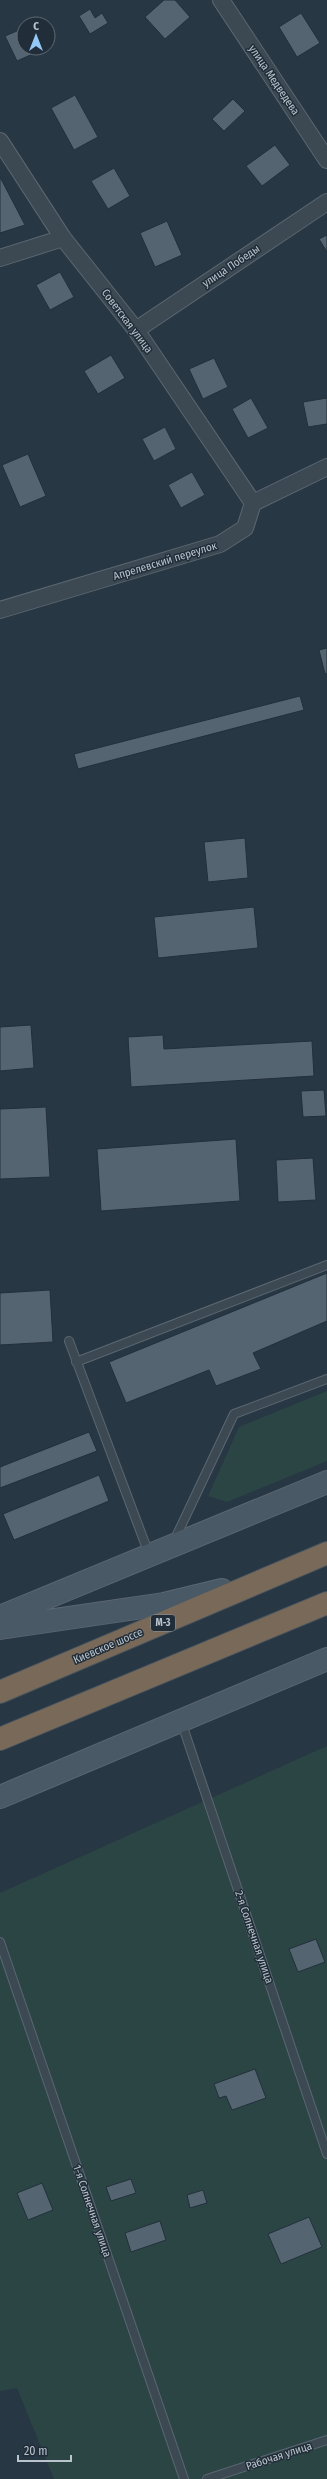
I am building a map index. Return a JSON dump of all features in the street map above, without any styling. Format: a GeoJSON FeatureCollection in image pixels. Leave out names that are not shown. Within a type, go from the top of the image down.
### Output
{"type":"FeatureCollection","features":[{"type":"Feature","properties":{"kind":"highway","name":"Киевское шоссе"},"geometry":{"type":"LineString","coordinates":[[0,1692],[327,1553]]}},
{"type":"Feature","properties":{"kind":"highway"},"geometry":{"type":"LineString","coordinates":[[0,1739],[327,1603]]}},
{"type":"Feature","properties":{"kind":"main road"},"geometry":{"type":"LineString","coordinates":[[0,1617],[327,1482]]}},
{"type":"Feature","properties":{"kind":"main road"},"geometry":{"type":"LineString","coordinates":[[0,1628],[164,1604],[274,1576]]}},
{"type":"Feature","properties":{"kind":"main road"},"geometry":{"type":"LineString","coordinates":[[0,1797],[327,1659]]}},
{"type":"Feature","properties":{"kind":"street","name":"улица Медведева"},"geometry":{"type":"LineString","coordinates":[[221,0],[327,160]]}},
{"type":"Feature","properties":{"kind":"street","name":"Советская улица"},"geometry":{"type":"LineString","coordinates":[[0,141],[63,238],[136,330],[253,503]]}},
{"type":"Feature","properties":{"kind":"street","name":"улица Победы"},"geometry":{"type":"LineString","coordinates":[[136,330],[327,202]]}},
{"type":"Feature","properties":{"kind":"street"},"geometry":{"type":"LineString","coordinates":[[0,258],[63,238]]}},
{"type":"Feature","properties":{"kind":"street"},"geometry":{"type":"LineString","coordinates":[[253,503],[327,466]]}},
{"type":"Feature","properties":{"kind":"street","name":"Апрелевский переулок"},"geometry":{"type":"LineString","coordinates":[[0,610],[220,544],[245,528],[253,503]]}},
{"type":"Feature","properties":{"kind":"lane"},"geometry":{"type":"LineString","coordinates":[[76,1362],[327,1265]]}},
{"type":"Feature","properties":{"kind":"lane"},"geometry":{"type":"LineString","coordinates":[[69,1341],[76,1362],[158,1553],[174,1541],[234,1414],[327,1379]]}},
{"type":"Feature","properties":{"kind":"lane","name":"2-я Солнечная улица"},"geometry":{"type":"LineString","coordinates":[[181,1721],[327,2154]]}},
{"type":"Feature","properties":{"kind":"lane","name":"1-я Солнечная улица"},"geometry":{"type":"LineString","coordinates":[[0,1942],[184,2479]]}},
{"type":"Feature","properties":{"kind":"lane","name":"Рабочая улица"},"geometry":{"type":"LineString","coordinates":[[208,2479],[327,2440]]}},
{"type":"Feature","properties":{"kind":"green space"},"geometry":{"type":"Polygon","coordinates":[[[327,1391],[327,1461],[227,1502],[208,1496],[239,1427],[327,1391]]]}},
{"type":"Feature","properties":{"kind":"green space"},"geometry":{"type":"Polygon","coordinates":[[[327,1746],[327,2479],[54,2479],[17,2388],[0,2391],[0,1893],[327,1746]]]}},
{"type":"Feature","properties":{"kind":"building"},"geometry":{"type":"Polygon","coordinates":[[[164,0],[175,0],[190,17],[165,39],[145,17],[164,0]]]}},
{"type":"Feature","properties":{"kind":"building"},"geometry":{"type":"Polygon","coordinates":[[[90,9],[95,18],[102,13],[108,23],[90,34],[79,16],[90,9]]]}},
{"type":"Feature","properties":{"kind":"building"},"geometry":{"type":"Polygon","coordinates":[[[301,13],[320,43],[297,57],[279,27],[301,13]]]}},
{"type":"Feature","properties":{"kind":"building"},"geometry":{"type":"Polygon","coordinates":[[[16,31],[16,56],[28,56],[17,61],[5,36],[16,31]]]}},
{"type":"Feature","properties":{"kind":"building"},"geometry":{"type":"Polygon","coordinates":[[[75,95],[98,137],[74,150],[51,108],[75,95]]]}},
{"type":"Feature","properties":{"kind":"building"},"geometry":{"type":"Polygon","coordinates":[[[233,99],[245,111],[224,131],[212,119],[233,99]]]}},
{"type":"Feature","properties":{"kind":"building"},"geometry":{"type":"Polygon","coordinates":[[[275,145],[290,165],[262,186],[246,166],[275,145]]]}},
{"type":"Feature","properties":{"kind":"building"},"geometry":{"type":"Polygon","coordinates":[[[114,168],[130,196],[108,209],[91,181],[114,168]]]}},
{"type":"Feature","properties":{"kind":"building"},"geometry":{"type":"Polygon","coordinates":[[[0,177],[25,225],[0,233],[0,177]]]}},
{"type":"Feature","properties":{"kind":"building"},"geometry":{"type":"Polygon","coordinates":[[[167,221],[182,255],[155,267],[140,233],[167,221]]]}},
{"type":"Feature","properties":{"kind":"building"},"geometry":{"type":"Polygon","coordinates":[[[327,235],[327,252],[319,239],[327,235]]]}},
{"type":"Feature","properties":{"kind":"building"},"geometry":{"type":"Polygon","coordinates":[[[60,272],[74,297],[50,310],[36,285],[60,272]]]}},
{"type":"Feature","properties":{"kind":"building"},"geometry":{"type":"Polygon","coordinates":[[[111,355],[125,378],[98,394],[84,371],[111,355]]]}},
{"type":"Feature","properties":{"kind":"building"},"geometry":{"type":"Polygon","coordinates":[[[214,358],[228,387],[203,399],[189,369],[214,358]]]}},
{"type":"Feature","properties":{"kind":"building"},"geometry":{"type":"Polygon","coordinates":[[[251,398],[268,428],[248,438],[232,409],[251,398]]]}},
{"type":"Feature","properties":{"kind":"building"},"geometry":{"type":"Polygon","coordinates":[[[327,398],[327,424],[308,427],[303,402],[327,398]]]}},
{"type":"Feature","properties":{"kind":"building"},"geometry":{"type":"Polygon","coordinates":[[[165,427],[176,449],[154,461],[142,439],[165,427]]]}},
{"type":"Feature","properties":{"kind":"building"},"geometry":{"type":"Polygon","coordinates":[[[28,454],[46,496],[20,507],[2,465],[28,454]]]}},
{"type":"Feature","properties":{"kind":"building"},"geometry":{"type":"Polygon","coordinates":[[[192,472],[205,495],[181,508],[168,485],[192,472]]]}},
{"type":"Feature","properties":{"kind":"building"},"geometry":{"type":"Polygon","coordinates":[[[327,648],[327,673],[325,674],[319,650],[327,648]]]}},
{"type":"Feature","properties":{"kind":"building"},"geometry":{"type":"Polygon","coordinates":[[[300,696],[304,710],[78,769],[74,754],[300,696]]]}},
{"type":"Feature","properties":{"kind":"building"},"geometry":{"type":"Polygon","coordinates":[[[245,838],[248,878],[208,882],[204,842],[245,838]]]}},
{"type":"Feature","properties":{"kind":"building"},"geometry":{"type":"Polygon","coordinates":[[[254,907],[258,948],[158,958],[154,917],[254,907]]]}},
{"type":"Feature","properties":{"kind":"building"},"geometry":{"type":"Polygon","coordinates":[[[31,1025],[34,1068],[0,1071],[0,1027],[31,1025]]]}},
{"type":"Feature","properties":{"kind":"building"},"geometry":{"type":"Polygon","coordinates":[[[163,1035],[164,1049],[312,1041],[314,1076],[131,1087],[128,1037],[163,1035]]]}},
{"type":"Feature","properties":{"kind":"building"},"geometry":{"type":"Polygon","coordinates":[[[324,1090],[326,1116],[303,1117],[301,1091],[324,1090]]]}},
{"type":"Feature","properties":{"kind":"building"},"geometry":{"type":"Polygon","coordinates":[[[46,1107],[50,1177],[0,1179],[0,1109],[46,1107]]]}},
{"type":"Feature","properties":{"kind":"building"},"geometry":{"type":"Polygon","coordinates":[[[236,1139],[240,1201],[101,1211],[97,1149],[236,1139]]]}},
{"type":"Feature","properties":{"kind":"building"},"geometry":{"type":"Polygon","coordinates":[[[313,1158],[316,1200],[278,1202],[276,1160],[313,1158]]]}},
{"type":"Feature","properties":{"kind":"building"},"geometry":{"type":"Polygon","coordinates":[[[327,1273],[327,1321],[253,1353],[261,1369],[216,1386],[209,1370],[126,1403],[109,1362],[327,1273]]]}},
{"type":"Feature","properties":{"kind":"building"},"geometry":{"type":"Polygon","coordinates":[[[50,1290],[53,1342],[0,1345],[0,1293],[50,1290]]]}},
{"type":"Feature","properties":{"kind":"building"},"geometry":{"type":"Polygon","coordinates":[[[89,1432],[97,1451],[0,1488],[0,1467],[89,1432]]]}},
{"type":"Feature","properties":{"kind":"building"},"geometry":{"type":"Polygon","coordinates":[[[99,1475],[109,1501],[14,1540],[3,1514],[99,1475]]]}},
{"type":"Feature","properties":{"kind":"building"},"geometry":{"type":"Polygon","coordinates":[[[316,1939],[325,1962],[298,1972],[289,1949],[316,1939]]]}},
{"type":"Feature","properties":{"kind":"building"},"geometry":{"type":"Polygon","coordinates":[[[255,2069],[266,2098],[232,2110],[226,2096],[219,2098],[214,2084],[255,2069]]]}},
{"type":"Feature","properties":{"kind":"building"},"geometry":{"type":"Polygon","coordinates":[[[131,2179],[136,2193],[111,2201],[106,2187],[131,2179]]]}},
{"type":"Feature","properties":{"kind":"building"},"geometry":{"type":"Polygon","coordinates":[[[42,2183],[53,2210],[28,2220],[17,2193],[42,2183]]]}},
{"type":"Feature","properties":{"kind":"building"},"geometry":{"type":"Polygon","coordinates":[[[203,2190],[207,2203],[190,2208],[187,2195],[203,2190]]]}},
{"type":"Feature","properties":{"kind":"building"},"geometry":{"type":"Polygon","coordinates":[[[309,2217],[322,2247],[281,2264],[268,2234],[309,2217]]]}},
{"type":"Feature","properties":{"kind":"building"},"geometry":{"type":"Polygon","coordinates":[[[160,2221],[166,2240],[131,2252],[125,2233],[160,2221]]]}}]}
